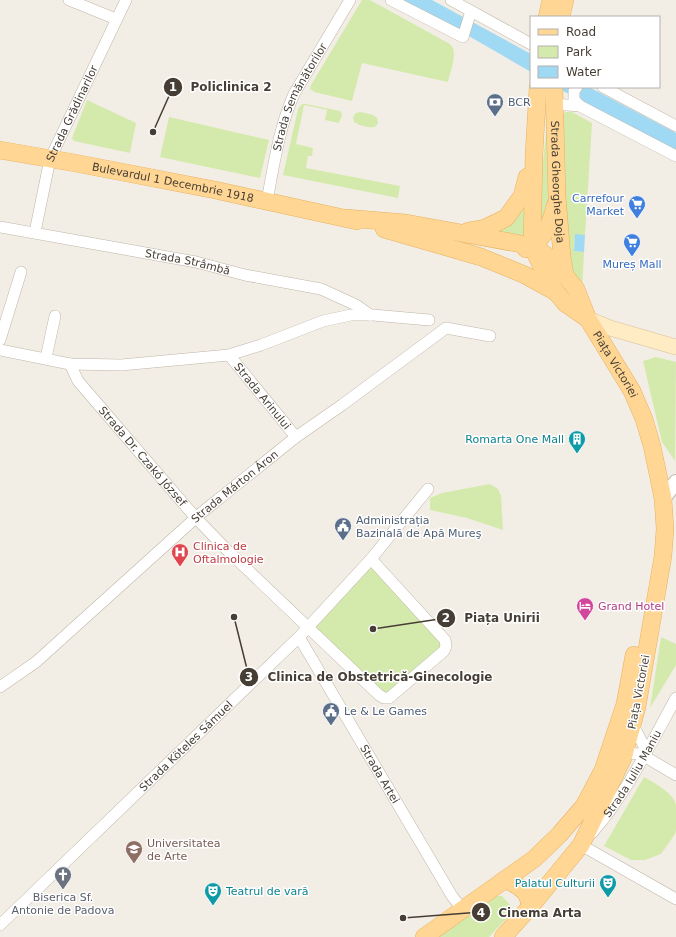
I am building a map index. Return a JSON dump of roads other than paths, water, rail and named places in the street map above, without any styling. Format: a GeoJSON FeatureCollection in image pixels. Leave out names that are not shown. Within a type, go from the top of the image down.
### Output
{"type":"FeatureCollection","features":[{"type":"Feature","properties":{"kind":"main road"},"geometry":{"type":"LineString","coordinates":[[547,16],[550,0]]}},
{"type":"Feature","properties":{"kind":"main road"},"geometry":{"type":"LineString","coordinates":[[562,16],[565,0]]}},
{"type":"Feature","properties":{"kind":"main road","name":"Strada Gheorghe Doja"},"geometry":{"type":"LineString","coordinates":[[532,246],[534,154],[538,88]]}},
{"type":"Feature","properties":{"kind":"main road","name":"Strada Gheorghe Doja"},"geometry":{"type":"LineString","coordinates":[[554,88],[557,196],[565,276]]}},
{"type":"Feature","properties":{"kind":"main road","name":"Bulevardul 1 Decembrie 1918"},"geometry":{"type":"LineString","coordinates":[[0,150],[267,201],[346,218],[465,252],[505,266],[541,283],[556,292]]}},
{"type":"Feature","properties":{"kind":"main road"},"geometry":{"type":"LineString","coordinates":[[458,232],[484,228],[506,218],[522,196],[534,154]]}},
{"type":"Feature","properties":{"kind":"main road"},"geometry":{"type":"LineString","coordinates":[[465,252],[494,255],[513,254],[532,246],[543,235],[551,222],[557,196]]}},
{"type":"Feature","properties":{"kind":"main road","name":"Bulevardul 1 Decembrie 1918"},"geometry":{"type":"LineString","coordinates":[[346,218],[406,223],[532,246],[552,259],[565,276]]}},
{"type":"Feature","properties":{"kind":"main road","name":"Piața Victoriei"},"geometry":{"type":"LineString","coordinates":[[532,246],[548,280],[556,292],[565,303],[588,319]]}},
{"type":"Feature","properties":{"kind":"main road","name":"Piața Victoriei"},"geometry":{"type":"LineString","coordinates":[[503,937],[581,845],[606,796],[624,754],[633,725],[663,556],[670,531],[652,446],[644,419],[635,398],[588,319],[576,289],[565,276]]}},
{"type":"Feature","properties":{"kind":"main road"},"geometry":{"type":"LineString","coordinates":[[588,319],[610,328],[676,347]]}},
{"type":"Feature","properties":{"kind":"main road","name":"Piața Victoriei"},"geometry":{"type":"LineString","coordinates":[[424,937],[534,860],[559,835],[584,806],[602,770],[625,704],[654,556],[670,531]]}},
{"type":"Feature","properties":{"kind":"main road"},"geometry":{"type":"LineString","coordinates":[[504,880],[515,883],[524,889],[530,900],[530,907]]}},
{"type":"Feature","properties":{"kind":"street"},"geometry":{"type":"LineString","coordinates":[[68,0],[116,19]]}},
{"type":"Feature","properties":{"kind":"street","name":"Strada Grădinarilor"},"geometry":{"type":"LineString","coordinates":[[35,232],[50,159],[126,0]]}},
{"type":"Feature","properties":{"kind":"street","name":"Strada Semănătorilor"},"geometry":{"type":"LineString","coordinates":[[267,201],[282,124],[294,94],[350,0]]}},
{"type":"Feature","properties":{"kind":"street"},"geometry":{"type":"LineString","coordinates":[[391,0],[463,37],[471,11]]}},
{"type":"Feature","properties":{"kind":"street"},"geometry":{"type":"LineString","coordinates":[[451,0],[530,43]]}},
{"type":"Feature","properties":{"kind":"street"},"geometry":{"type":"LineString","coordinates":[[576,88],[574,91],[574,100],[580,106],[676,156]]}},
{"type":"Feature","properties":{"kind":"street"},"geometry":{"type":"LineString","coordinates":[[605,88],[676,126]]}},
{"type":"Feature","properties":{"kind":"street"},"geometry":{"type":"LineString","coordinates":[[554,104],[580,106]]}},
{"type":"Feature","properties":{"kind":"street","name":"Strada Strâmbă"},"geometry":{"type":"LineString","coordinates":[[0,227],[32,233],[35,232],[196,262],[245,275],[321,289],[356,305],[370,315]]}},
{"type":"Feature","properties":{"kind":"street"},"geometry":{"type":"LineString","coordinates":[[0,340],[21,272]]}},
{"type":"Feature","properties":{"kind":"street","name":"Strada Strâmbă"},"geometry":{"type":"LineString","coordinates":[[0,350],[70,364],[121,365],[229,355],[261,345],[323,321],[351,315],[370,315],[429,320]]}},
{"type":"Feature","properties":{"kind":"street"},"geometry":{"type":"LineString","coordinates":[[46,358],[55,316]]}},
{"type":"Feature","properties":{"kind":"street","name":"Strada Márton Áron"},"geometry":{"type":"LineString","coordinates":[[1,686],[36,662],[195,517],[296,437],[446,328],[490,336]]}},
{"type":"Feature","properties":{"kind":"street","name":"Strada Arinului"},"geometry":{"type":"LineString","coordinates":[[229,355],[296,437]]}},
{"type":"Feature","properties":{"kind":"street","name":"Strada Dr. Czakó József"},"geometry":{"type":"LineString","coordinates":[[70,364],[78,381],[195,517],[228,551],[379,695],[386,698],[391,697],[444,651],[446,646],[445,640],[371,559]]}},
{"type":"Feature","properties":{"kind":"street"},"geometry":{"type":"LineString","coordinates":[[663,499],[676,482]]}},
{"type":"Feature","properties":{"kind":"street","name":"Strada Köteles Sámuel"},"geometry":{"type":"LineString","coordinates":[[0,925],[299,638],[371,559],[428,489]]}},
{"type":"Feature","properties":{"kind":"street","name":"Strada Artei"},"geometry":{"type":"LineString","coordinates":[[299,638],[452,896],[462,909]]}},
{"type":"Feature","properties":{"kind":"street","name":"Strada Iuliu Maniu"},"geometry":{"type":"LineString","coordinates":[[581,845],[606,816],[644,756],[676,698]]}},
{"type":"Feature","properties":{"kind":"street"},"geometry":{"type":"LineString","coordinates":[[633,725],[644,746],[644,756]]}},
{"type":"Feature","properties":{"kind":"street"},"geometry":{"type":"LineString","coordinates":[[606,759],[631,752],[644,756],[676,775]]}},
{"type":"Feature","properties":{"kind":"street"},"geometry":{"type":"LineString","coordinates":[[584,806],[581,825],[581,845],[676,899]]}},
{"type":"Feature","properties":{"kind":"water"},"geometry":{"type":"Polygon","coordinates":[[[401,0],[432,0],[530,53],[530,71],[460,31],[401,0]]]}},
{"type":"Feature","properties":{"kind":"water"},"geometry":{"type":"Polygon","coordinates":[[[558,88],[591,88],[676,133],[676,153],[558,88]]]}},
{"type":"Feature","properties":{"kind":"water"},"geometry":{"type":"Polygon","coordinates":[[[575,234],[585,235],[584,252],[574,251],[575,234]]]}},
{"type":"Feature","properties":{"kind":"place","name":"BCR"},"geometry":{"type":"Point","coordinates":[495,117]}},
{"type":"Feature","properties":{"kind":"place","name":"Policlinica 2"},"geometry":{"type":"Point","coordinates":[153,132]}},
{"type":"Feature","properties":{"kind":"place","name":"Carrefour Market"},"geometry":{"type":"Point","coordinates":[637,219]}},
{"type":"Feature","properties":{"kind":"place","name":"Mureș Mall"},"geometry":{"type":"Point","coordinates":[632,257]}},
{"type":"Feature","properties":{"kind":"place","name":"Romarta One Mall"},"geometry":{"type":"Point","coordinates":[577,454]}},
{"type":"Feature","properties":{"kind":"place","name":"Administrația Bazinală de Apă Mureş"},"geometry":{"type":"Point","coordinates":[343,541]}},
{"type":"Feature","properties":{"kind":"place","name":"Clinica de Oftalmologie"},"geometry":{"type":"Point","coordinates":[180,567]}},
{"type":"Feature","properties":{"kind":"place","name":"Clinica de Obstetrică-Ginecologie"},"geometry":{"type":"Point","coordinates":[234,617]}},
{"type":"Feature","properties":{"kind":"place","name":"Grand Hotel"},"geometry":{"type":"Point","coordinates":[585,621]}},
{"type":"Feature","properties":{"kind":"place","name":"Piața Unirii"},"geometry":{"type":"Point","coordinates":[373,629]}},
{"type":"Feature","properties":{"kind":"place","name":"Le & Le Games"},"geometry":{"type":"Point","coordinates":[331,726]}},
{"type":"Feature","properties":{"kind":"place","name":"Universitatea de Arte"},"geometry":{"type":"Point","coordinates":[134,864]}},
{"type":"Feature","properties":{"kind":"place","name":"Biserica Sf. Antonie de Padova"},"geometry":{"type":"Point","coordinates":[63,890]}},
{"type":"Feature","properties":{"kind":"place","name":"Palatul Culturii"},"geometry":{"type":"Point","coordinates":[608,898]}},
{"type":"Feature","properties":{"kind":"place","name":"Teatrul de vară"},"geometry":{"type":"Point","coordinates":[213,906]}},
{"type":"Feature","properties":{"kind":"place","name":"Cinema Arta"},"geometry":{"type":"Point","coordinates":[403,918]}}]}
